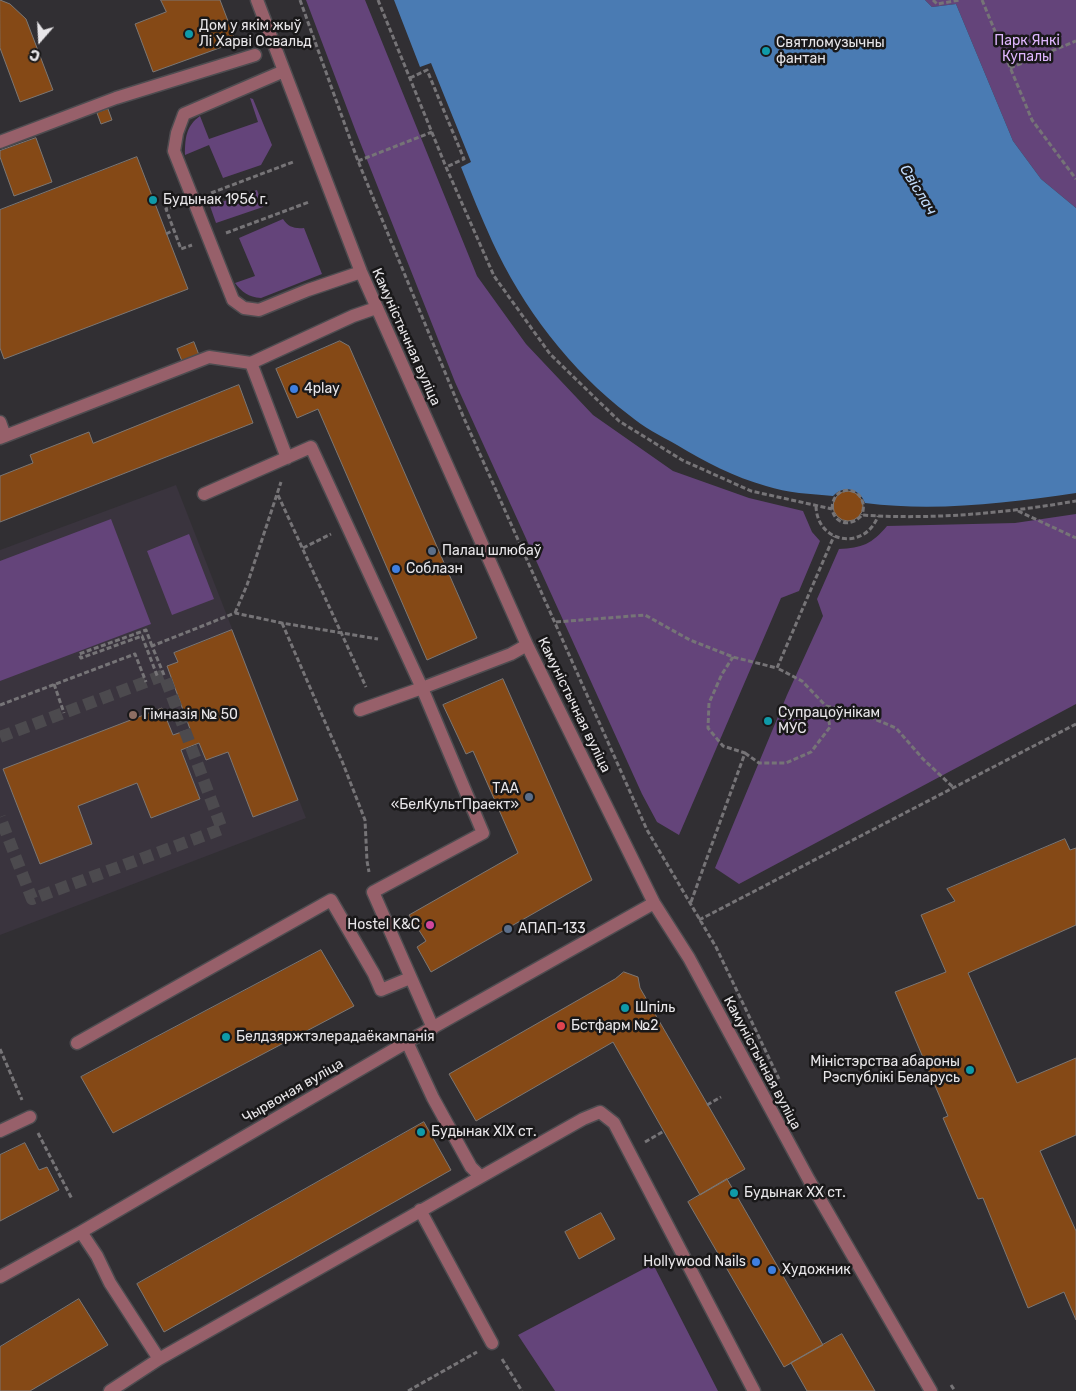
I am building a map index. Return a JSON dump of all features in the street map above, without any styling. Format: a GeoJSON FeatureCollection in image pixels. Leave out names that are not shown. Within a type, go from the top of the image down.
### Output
{"type":"FeatureCollection","features":[{"type":"Feature","properties":{"kind":"street","name":"Камуністычная вуліца"},"geometry":{"type":"LineString","coordinates":[[257,0],[376,308],[527,646],[654,903],[689,958],[808,1180],[931,1391]]}},
{"type":"Feature","properties":{"kind":"street"},"geometry":{"type":"LineString","coordinates":[[0,142],[116,98],[255,55]]}},
{"type":"Feature","properties":{"kind":"street"},"geometry":{"type":"LineString","coordinates":[[284,71],[184,114],[177,133],[174,151],[192,200],[233,300],[244,308],[259,310],[308,290],[361,272]]}},
{"type":"Feature","properties":{"kind":"street"},"geometry":{"type":"LineString","coordinates":[[0,422],[3,436],[209,357],[251,363],[353,316],[376,308]]}},
{"type":"Feature","properties":{"kind":"street"},"geometry":{"type":"LineString","coordinates":[[251,363],[287,458]]}},
{"type":"Feature","properties":{"kind":"street"},"geometry":{"type":"LineString","coordinates":[[204,494],[311,447],[422,688],[483,833],[373,892],[433,1028]]}},
{"type":"Feature","properties":{"kind":"street"},"geometry":{"type":"LineString","coordinates":[[360,710],[511,654],[527,646]]}},
{"type":"Feature","properties":{"kind":"street"},"geometry":{"type":"LineString","coordinates":[[77,1043],[331,900],[374,974],[381,990],[410,978]]}},
{"type":"Feature","properties":{"kind":"street","name":"Чырвоная вуліца"},"geometry":{"type":"LineString","coordinates":[[0,1277],[81,1232],[407,1042],[654,903]]}},
{"type":"Feature","properties":{"kind":"street"},"geometry":{"type":"LineString","coordinates":[[407,1042],[438,1107],[471,1167],[480,1176]]}},
{"type":"Feature","properties":{"kind":"street"},"geometry":{"type":"LineString","coordinates":[[110,1391],[159,1359],[420,1210],[583,1119],[600,1112],[614,1122],[754,1391]]}},
{"type":"Feature","properties":{"kind":"street"},"geometry":{"type":"LineString","coordinates":[[0,1131],[30,1117]]}},
{"type":"Feature","properties":{"kind":"street"},"geometry":{"type":"LineString","coordinates":[[420,1210],[492,1343]]}},
{"type":"Feature","properties":{"kind":"street"},"geometry":{"type":"LineString","coordinates":[[81,1232],[97,1256],[110,1283],[159,1359]]}},
{"type":"Feature","properties":{"kind":"path"},"geometry":{"type":"LineString","coordinates":[[300,0],[358,161],[464,416],[647,830],[716,947],[783,1088]]}},
{"type":"Feature","properties":{"kind":"path"},"geometry":{"type":"LineString","coordinates":[[378,0],[446,167],[494,276],[550,354],[619,421],[682,460],[751,491],[832,509]]}},
{"type":"Feature","properties":{"kind":"path"},"geometry":{"type":"LineString","coordinates":[[933,0],[937,4],[960,0]]}},
{"type":"Feature","properties":{"kind":"path"},"geometry":{"type":"LineString","coordinates":[[982,0],[1032,120],[1076,179]]}},
{"type":"Feature","properties":{"kind":"path"},"geometry":{"type":"LineString","coordinates":[[1010,68],[1076,40]]}},
{"type":"Feature","properties":{"kind":"path"},"geometry":{"type":"LineString","coordinates":[[410,78],[427,70],[464,159],[446,167]]}},
{"type":"Feature","properties":{"kind":"path"},"geometry":{"type":"LineString","coordinates":[[358,161],[432,132]]}},
{"type":"Feature","properties":{"kind":"path"},"geometry":{"type":"LineString","coordinates":[[192,200],[293,162]]}},
{"type":"Feature","properties":{"kind":"path"},"geometry":{"type":"LineString","coordinates":[[208,239],[309,202]]}},
{"type":"Feature","properties":{"kind":"path"},"geometry":{"type":"LineString","coordinates":[[166,234],[174,230]]}},
{"type":"Feature","properties":{"kind":"path"},"geometry":{"type":"LineString","coordinates":[[235,613],[247,585],[278,495],[287,458]]}},
{"type":"Feature","properties":{"kind":"path"},"geometry":{"type":"LineString","coordinates":[[848,490],[855,492],[861,497],[864,506],[862,515],[854,522],[843,522],[836,518],[832,509],[832,501],[838,494],[848,490]]}},
{"type":"Feature","properties":{"kind":"path"},"geometry":{"type":"LineString","coordinates":[[278,495],[374,704]]}},
{"type":"Feature","properties":{"kind":"path"},"geometry":{"type":"LineString","coordinates":[[862,515],[914,516],[1017,511],[1076,501]]}},
{"type":"Feature","properties":{"kind":"path"},"geometry":{"type":"LineString","coordinates":[[816,506],[820,523],[824,529],[834,536],[846,539],[858,537],[871,528],[878,516]]}},
{"type":"Feature","properties":{"kind":"path"},"geometry":{"type":"LineString","coordinates":[[1017,511],[1076,538]]}},
{"type":"Feature","properties":{"kind":"path"},"geometry":{"type":"LineString","coordinates":[[303,548],[348,526]]}},
{"type":"Feature","properties":{"kind":"path"},"geometry":{"type":"LineString","coordinates":[[777,668],[834,536]]}},
{"type":"Feature","properties":{"kind":"path"},"geometry":{"type":"LineString","coordinates":[[152,646],[235,613],[282,623],[400,642]]}},
{"type":"Feature","properties":{"kind":"path"},"geometry":{"type":"LineString","coordinates":[[556,622],[645,615],[690,640],[733,657],[777,668],[802,681],[826,706],[830,727],[811,752],[786,763],[759,763],[745,753],[723,746],[708,728],[709,702],[722,674],[733,657]]}},
{"type":"Feature","properties":{"kind":"path"},"geometry":{"type":"LineString","coordinates":[[282,623],[338,752],[365,820],[367,861]]}},
{"type":"Feature","properties":{"kind":"path"},"geometry":{"type":"LineString","coordinates":[[158,678],[142,636],[81,658],[80,654],[146,630],[164,675]]}},
{"type":"Feature","properties":{"kind":"path"},"geometry":{"type":"LineString","coordinates":[[0,705],[135,654],[146,682]]}},
{"type":"Feature","properties":{"kind":"path"},"geometry":{"type":"LineString","coordinates":[[54,684],[64,713]]}},
{"type":"Feature","properties":{"kind":"path"},"geometry":{"type":"LineString","coordinates":[[826,706],[860,713],[896,728],[954,788]]}},
{"type":"Feature","properties":{"kind":"path"},"geometry":{"type":"LineString","coordinates":[[700,920],[1076,724]]}},
{"type":"Feature","properties":{"kind":"path"},"geometry":{"type":"LineString","coordinates":[[691,902],[745,753]]}},
{"type":"Feature","properties":{"kind":"path"},"geometry":{"type":"LineString","coordinates":[[707,1105],[721,1097]]}},
{"type":"Feature","properties":{"kind":"path"},"geometry":{"type":"LineString","coordinates":[[408,1391],[492,1343],[522,1391]]}},
{"type":"Feature","properties":{"kind":"path"},"geometry":{"type":"LineString","coordinates":[[950,1382],[955,1391]]}},
{"type":"Feature","properties":{"kind":"shaded area","name":"Гімназія № 50"},"geometry":{"type":"Polygon","coordinates":[[[176,485],[306,818],[0,935],[0,550],[176,485]]]}},
{"type":"Feature","properties":{"kind":"green space"},"geometry":{"type":"Polygon","coordinates":[[[306,0],[365,0],[477,276],[526,344],[593,415],[673,471],[749,498],[803,511],[812,532],[820,541],[799,591],[781,598],[679,835],[657,822],[642,794],[455,382],[306,0]]]}},
{"type":"Feature","properties":{"kind":"green space","name":"Парк Янкі Купалы"},"geometry":{"type":"Polygon","coordinates":[[[925,0],[1076,0],[1076,208],[1041,179],[1013,141],[956,4],[932,7],[925,0]]]}},
{"type":"Feature","properties":{"kind":"green space"},"geometry":{"type":"Polygon","coordinates":[[[250,98],[253,99],[272,145],[261,165],[223,178],[209,145],[185,155],[187,133],[195,120],[200,116],[209,139],[258,122],[250,98]]]}},
{"type":"Feature","properties":{"kind":"green space"},"geometry":{"type":"Polygon","coordinates":[[[257,190],[263,207],[216,223],[210,206],[257,190]]]}},
{"type":"Feature","properties":{"kind":"green space"},"geometry":{"type":"Polygon","coordinates":[[[283,219],[292,227],[304,228],[322,274],[261,298],[249,295],[235,283],[255,276],[239,238],[283,219]]]}},
{"type":"Feature","properties":{"kind":"green space"},"geometry":{"type":"Polygon","coordinates":[[[1076,514],[1076,704],[739,884],[715,868],[787,695],[823,616],[817,599],[839,549],[854,548],[866,544],[887,526],[1015,523],[1076,514]]]}},
{"type":"Feature","properties":{"kind":"green space"},"geometry":{"type":"Polygon","coordinates":[[[111,519],[151,624],[0,681],[0,561],[111,519]]]}},
{"type":"Feature","properties":{"kind":"green space"},"geometry":{"type":"Polygon","coordinates":[[[189,534],[214,599],[172,615],[147,551],[189,534]]]}},
{"type":"Feature","properties":{"kind":"green space"},"geometry":{"type":"Polygon","coordinates":[[[653,1264],[718,1391],[555,1391],[518,1335],[653,1264]]]}},
{"type":"Feature","properties":{"kind":"water","name":"Свіслач"},"geometry":{"type":"Polygon","coordinates":[[[394,0],[925,0],[932,7],[956,4],[1013,141],[1041,179],[1076,208],[1076,493],[997,503],[918,507],[865,503],[856,491],[847,489],[837,492],[833,496],[791,492],[754,482],[720,469],[658,435],[634,419],[587,379],[568,358],[533,313],[504,266],[461,167],[471,162],[431,63],[420,67],[394,0]]]}},
{"type":"Feature","properties":{"kind":"building"},"geometry":{"type":"Polygon","coordinates":[[[0,0],[10,4],[26,19],[53,90],[20,102],[0,48],[0,0]]]}},
{"type":"Feature","properties":{"kind":"building"},"geometry":{"type":"Polygon","coordinates":[[[161,0],[220,0],[236,42],[153,72],[135,24],[166,12],[161,0]]]}},
{"type":"Feature","properties":{"kind":"building"},"geometry":{"type":"Polygon","coordinates":[[[108,109],[112,120],[101,124],[97,113],[108,109]]]}},
{"type":"Feature","properties":{"kind":"building"},"geometry":{"type":"Polygon","coordinates":[[[36,138],[52,182],[14,196],[0,157],[0,151],[36,138]]]}},
{"type":"Feature","properties":{"kind":"building"},"geometry":{"type":"Polygon","coordinates":[[[137,157],[188,289],[4,359],[0,348],[0,210],[137,157]]]}},
{"type":"Feature","properties":{"kind":"building"},"geometry":{"type":"Polygon","coordinates":[[[340,341],[349,346],[477,638],[427,660],[318,409],[297,418],[276,369],[340,341]]]}},
{"type":"Feature","properties":{"kind":"building"},"geometry":{"type":"Polygon","coordinates":[[[194,342],[199,355],[182,361],[177,349],[194,342]]]}},
{"type":"Feature","properties":{"kind":"building"},"geometry":{"type":"Polygon","coordinates":[[[239,385],[253,423],[0,522],[0,476],[33,463],[30,455],[89,432],[93,443],[239,385]]]}},
{"type":"Feature","properties":{"kind":"building"},"geometry":{"type":"Polygon","coordinates":[[[848,491],[858,496],[863,506],[858,516],[848,521],[838,516],[833,506],[838,496],[848,491]]]}},
{"type":"Feature","properties":{"kind":"building"},"geometry":{"type":"Polygon","coordinates":[[[232,630],[298,800],[253,817],[228,752],[206,760],[199,743],[181,750],[200,799],[151,818],[137,783],[78,806],[92,844],[40,864],[3,769],[162,708],[173,735],[190,729],[167,666],[178,662],[174,653],[232,630]]]}},
{"type":"Feature","properties":{"kind":"building"},"geometry":{"type":"Polygon","coordinates":[[[503,679],[592,880],[431,972],[417,947],[426,941],[409,915],[518,853],[473,751],[466,754],[443,705],[503,679]]]}},
{"type":"Feature","properties":{"kind":"building","name":"Міністэрства абароны Рэспублікі Беларусь"},"geometry":{"type":"Polygon","coordinates":[[[1065,839],[1070,850],[1076,848],[1076,925],[968,973],[1017,1083],[1076,1058],[1076,1135],[1040,1151],[1076,1231],[1076,1320],[1064,1292],[1028,1308],[983,1198],[978,1199],[943,1118],[948,1116],[895,992],[946,972],[921,915],[955,901],[947,889],[1065,839]]]}},
{"type":"Feature","properties":{"kind":"building","name":"Белдзяржтэлерадаёкампанія"},"geometry":{"type":"Polygon","coordinates":[[[321,950],[354,1006],[113,1133],[81,1077],[321,950]]]}},
{"type":"Feature","properties":{"kind":"building"},"geometry":{"type":"Polygon","coordinates":[[[624,972],[638,977],[640,988],[745,1169],[700,1195],[613,1042],[476,1121],[449,1074],[615,979],[624,972]]]}},
{"type":"Feature","properties":{"kind":"building"},"geometry":{"type":"Polygon","coordinates":[[[424,1122],[451,1170],[164,1332],[137,1284],[424,1122]]]}},
{"type":"Feature","properties":{"kind":"building"},"geometry":{"type":"Polygon","coordinates":[[[25,1143],[39,1170],[47,1167],[59,1190],[0,1221],[0,1155],[25,1143]]]}},
{"type":"Feature","properties":{"kind":"building"},"geometry":{"type":"Polygon","coordinates":[[[727,1179],[823,1345],[784,1367],[688,1202],[727,1179]]]}},
{"type":"Feature","properties":{"kind":"building"},"geometry":{"type":"Polygon","coordinates":[[[601,1213],[615,1239],[579,1259],[565,1232],[601,1213]]]}},
{"type":"Feature","properties":{"kind":"building"},"geometry":{"type":"Polygon","coordinates":[[[79,1299],[108,1345],[30,1391],[0,1391],[0,1347],[79,1299]]]}},
{"type":"Feature","properties":{"kind":"building"},"geometry":{"type":"Polygon","coordinates":[[[842,1334],[875,1391],[807,1391],[791,1363],[842,1334]]]}},
{"type":"Feature","properties":{"kind":"tunnel"},"geometry":{"type":"LineString","coordinates":[[0,737],[164,675],[222,829],[32,899],[0,817]]}},
{"type":"Feature","properties":{"kind":"place","name":"Дом у якім жыў Лі Харві Освальд"},"geometry":{"type":"Point","coordinates":[189,34]}},
{"type":"Feature","properties":{"kind":"place","name":"Святломузычны фантан"},"geometry":{"type":"Point","coordinates":[766,51]}},
{"type":"Feature","properties":{"kind":"place","name":"Будынак 1956 г."},"geometry":{"type":"Point","coordinates":[153,200]}},
{"type":"Feature","properties":{"kind":"place","name":"4play"},"geometry":{"type":"Point","coordinates":[294,389]}},
{"type":"Feature","properties":{"kind":"place","name":"Палац шлюбаў"},"geometry":{"type":"Point","coordinates":[432,551]}},
{"type":"Feature","properties":{"kind":"place","name":"Соблазн"},"geometry":{"type":"Point","coordinates":[396,569]}},
{"type":"Feature","properties":{"kind":"place","name":"Гімназія № 50"},"geometry":{"type":"Point","coordinates":[133,715]}},
{"type":"Feature","properties":{"kind":"place","name":"Супрацоўнікам МУС"},"geometry":{"type":"Point","coordinates":[768,721]}},
{"type":"Feature","properties":{"kind":"place","name":"ТАА «БелКультПраект»"},"geometry":{"type":"Point","coordinates":[529,797]}},
{"type":"Feature","properties":{"kind":"place","name":"Hostel K&C"},"geometry":{"type":"Point","coordinates":[430,925]}},
{"type":"Feature","properties":{"kind":"place","name":"АПАП-133"},"geometry":{"type":"Point","coordinates":[508,929]}},
{"type":"Feature","properties":{"kind":"place","name":"Шпіль"},"geometry":{"type":"Point","coordinates":[625,1008]}},
{"type":"Feature","properties":{"kind":"place","name":"Бстфарм №2"},"geometry":{"type":"Point","coordinates":[561,1026]}},
{"type":"Feature","properties":{"kind":"place","name":"Белдзяржтэлерадаёкампанія"},"geometry":{"type":"Point","coordinates":[226,1037]}},
{"type":"Feature","properties":{"kind":"place","name":"Міністэрства абароны Рэспублікі Беларусь"},"geometry":{"type":"Point","coordinates":[970,1070]}},
{"type":"Feature","properties":{"kind":"place","name":"Будынак XIX ст."},"geometry":{"type":"Point","coordinates":[421,1132]}},
{"type":"Feature","properties":{"kind":"place","name":"Будынак XX ст."},"geometry":{"type":"Point","coordinates":[734,1193]}},
{"type":"Feature","properties":{"kind":"place","name":"Hollywood Nails"},"geometry":{"type":"Point","coordinates":[756,1262]}},
{"type":"Feature","properties":{"kind":"place","name":"Художник"},"geometry":{"type":"Point","coordinates":[772,1270]}}]}
